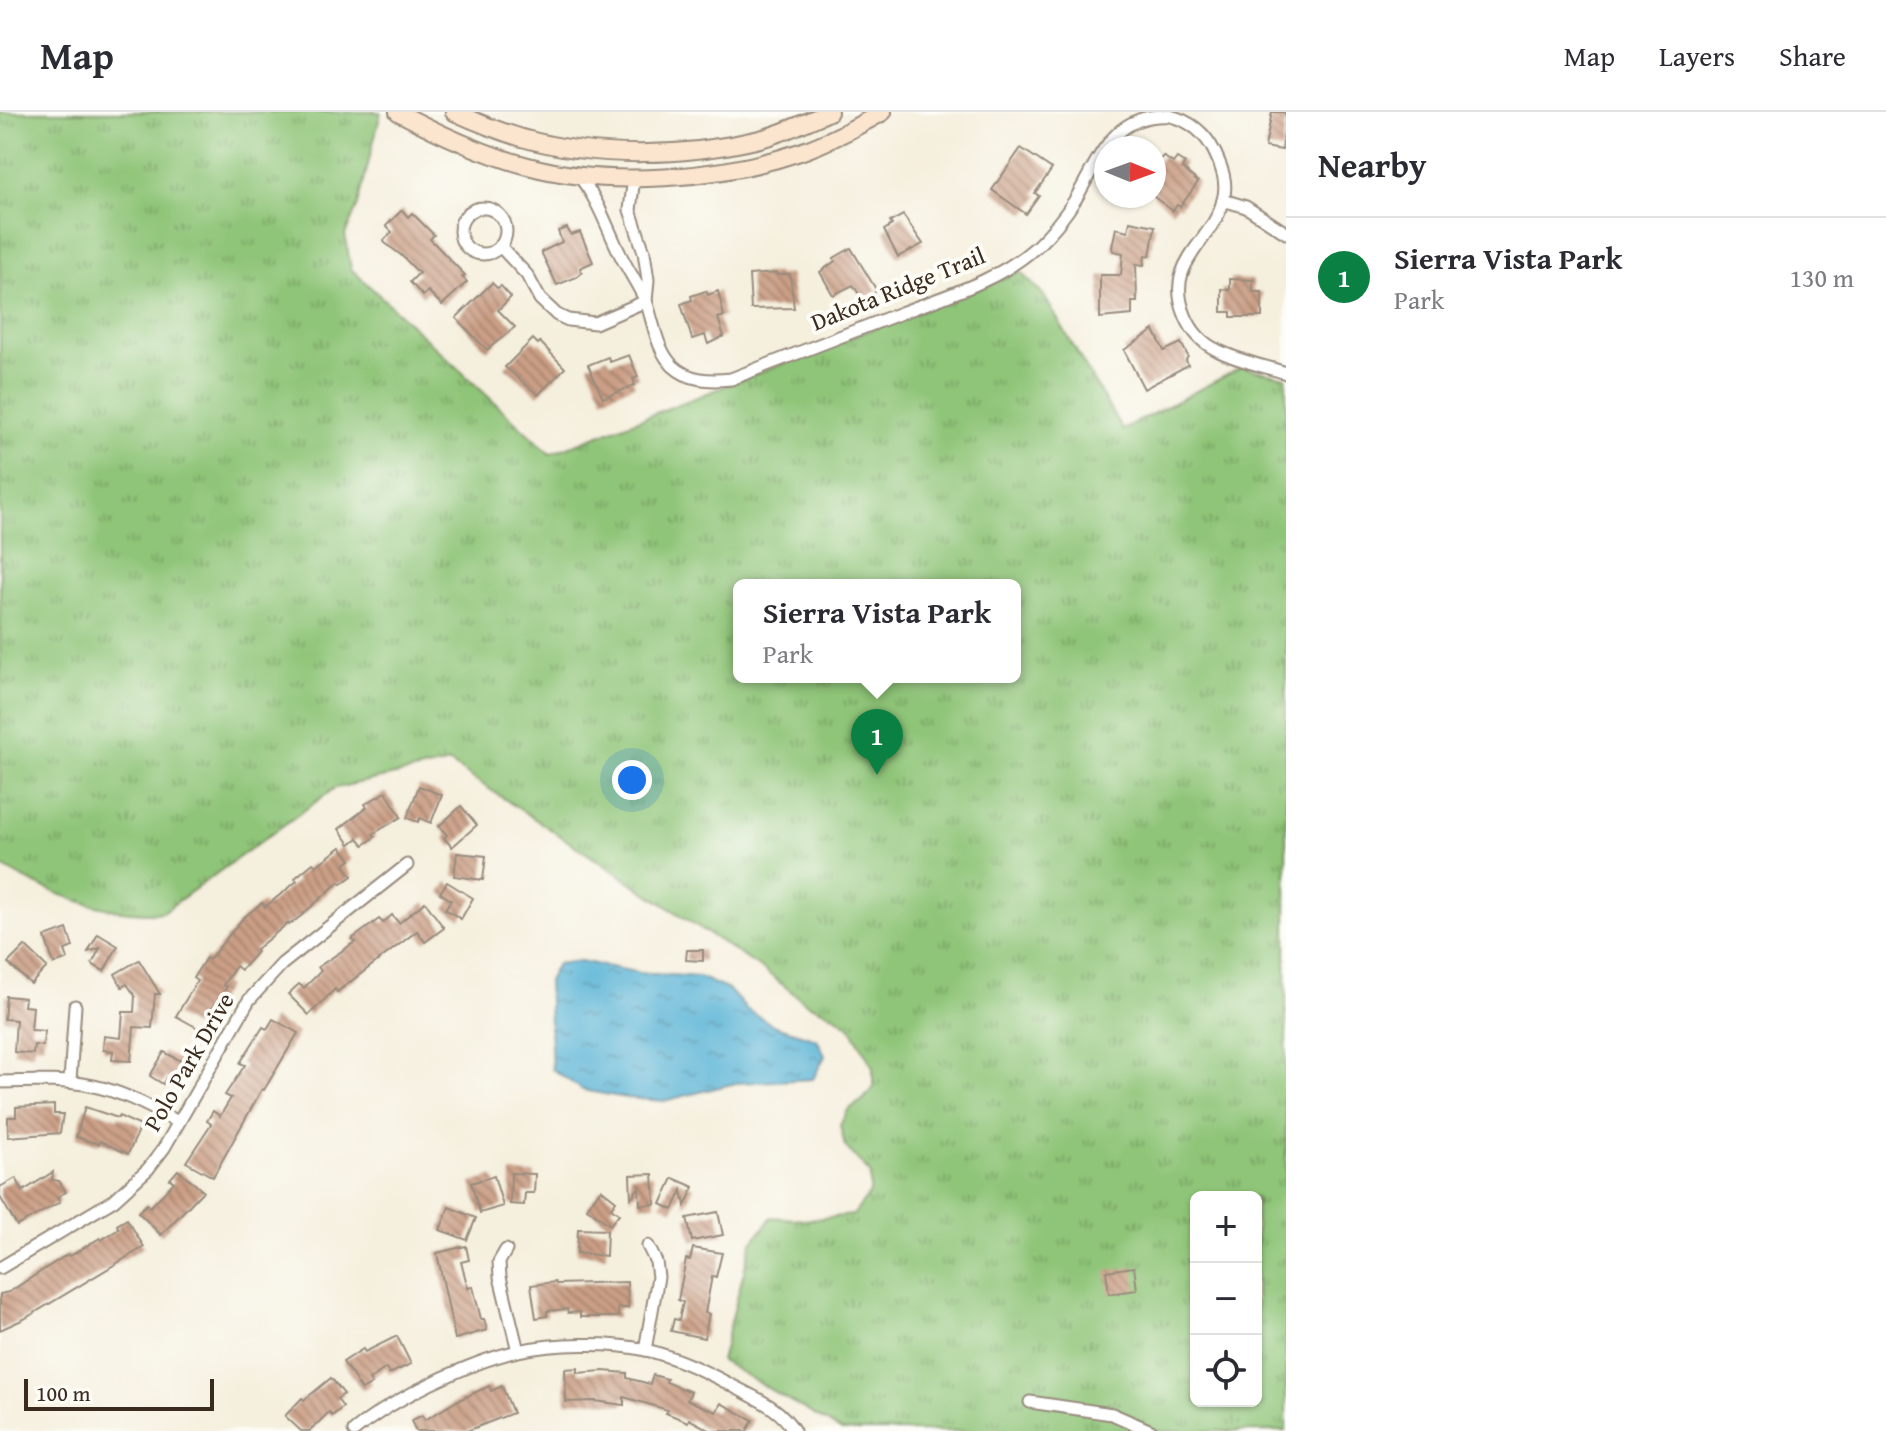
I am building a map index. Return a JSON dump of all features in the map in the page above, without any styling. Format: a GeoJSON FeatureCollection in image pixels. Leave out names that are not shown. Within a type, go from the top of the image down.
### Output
{"type":"FeatureCollection","features":[{"type":"Feature","properties":{"kind":"main road"},"geometry":{"type":"LineString","coordinates":[[398,112],[480,151],[530,167],[577,174],[634,177],[700,173],[772,160],[839,136],[883,112]]}},
{"type":"Feature","properties":{"kind":"main road"},"geometry":{"type":"LineString","coordinates":[[454,112],[525,139],[569,147],[674,151],[762,139],[829,112]]}},
{"type":"Feature","properties":{"kind":"street","name":"Dakota Ridge Trail"},"geometry":{"type":"LineString","coordinates":[[577,174],[590,189],[646,301],[664,354],[674,366],[700,380],[731,379],[977,284],[1009,268],[1037,246],[1061,220],[1112,134],[1128,122],[1147,115],[1163,114],[1178,118],[1204,135],[1223,171],[1223,200]]}},
{"type":"Feature","properties":{"kind":"street","name":"Dakota Ridge Trail"},"geometry":{"type":"LineString","coordinates":[[634,177],[630,210],[644,252],[648,280],[646,301]]}},
{"type":"Feature","properties":{"kind":"street"},"geometry":{"type":"LineString","coordinates":[[1286,233],[1246,207],[1223,200],[1218,214],[1185,262],[1180,283],[1182,309],[1193,330],[1209,346],[1286,373]]}},
{"type":"Feature","properties":{"kind":"street"},"geometry":{"type":"LineString","coordinates":[[488,209],[501,217],[506,232],[500,246],[488,254],[468,248],[461,236],[467,216],[473,211],[488,209]]}},
{"type":"Feature","properties":{"kind":"street"},"geometry":{"type":"LineString","coordinates":[[500,246],[527,275],[540,299],[557,315],[568,320],[595,323],[646,301]]}},
{"type":"Feature","properties":{"kind":"street","name":"Polo Park Drive"},"geometry":{"type":"LineString","coordinates":[[0,1268],[114,1200],[132,1185],[164,1148],[249,1000],[264,981],[407,865]]}},
{"type":"Feature","properties":{"kind":"street"},"geometry":{"type":"LineString","coordinates":[[70,1081],[75,1006]]}},
{"type":"Feature","properties":{"kind":"street"},"geometry":{"type":"LineString","coordinates":[[0,1082],[70,1081],[112,1089],[178,1122]]}},
{"type":"Feature","properties":{"kind":"street"},"geometry":{"type":"LineString","coordinates":[[645,1350],[658,1277],[656,1262],[648,1246]]}},
{"type":"Feature","properties":{"kind":"street"},"geometry":{"type":"LineString","coordinates":[[506,1250],[499,1262],[500,1277],[518,1351]]}},
{"type":"Feature","properties":{"kind":"street"},"geometry":{"type":"LineString","coordinates":[[354,1431],[378,1413],[425,1387],[518,1351],[577,1346],[645,1350],[706,1372],[777,1410],[794,1431]]}},
{"type":"Feature","properties":{"kind":"street"},"geometry":{"type":"LineString","coordinates":[[1030,1402],[1112,1414],[1151,1431]]}},
{"type":"Feature","properties":{"kind":"green space"},"geometry":{"type":"Polygon","coordinates":[[[0,112],[381,112],[358,205],[345,235],[351,269],[550,454],[1020,272],[1043,294],[1122,430],[1242,367],[1286,377],[1286,1431],[842,1431],[721,1361],[751,1244],[772,1217],[804,1220],[853,1215],[870,1193],[870,1173],[845,1146],[840,1125],[848,1110],[863,1100],[873,1088],[873,1067],[851,1028],[834,1015],[806,1003],[765,971],[450,763],[335,788],[163,912],[122,911],[57,893],[0,865],[0,112]]]}},
{"type":"Feature","properties":{"kind":"water"},"geometry":{"type":"Polygon","coordinates":[[[580,961],[640,973],[699,977],[729,990],[746,1009],[775,1026],[817,1039],[825,1056],[813,1079],[736,1083],[664,1101],[583,1090],[552,1069],[548,981],[557,964],[580,961]]]}},
{"type":"Feature","properties":{"kind":"building"},"geometry":{"type":"Polygon","coordinates":[[[1272,112],[1284,112],[1286,116],[1282,150],[1265,147],[1272,112]]]}},
{"type":"Feature","properties":{"kind":"building"},"geometry":{"type":"Polygon","coordinates":[[[1021,148],[1052,169],[1035,193],[1039,196],[1026,214],[992,190],[1021,148]]]}},
{"type":"Feature","properties":{"kind":"building"},"geometry":{"type":"Polygon","coordinates":[[[1166,158],[1173,163],[1177,158],[1185,163],[1182,168],[1198,182],[1180,207],[1177,205],[1173,211],[1166,206],[1166,158]]]}},
{"type":"Feature","properties":{"kind":"building"},"geometry":{"type":"Polygon","coordinates":[[[402,210],[408,217],[412,213],[434,235],[430,239],[465,275],[462,277],[467,282],[442,305],[428,291],[423,296],[410,282],[419,273],[385,243],[384,240],[392,232],[386,226],[402,210]]]}},
{"type":"Feature","properties":{"kind":"building"},"geometry":{"type":"Polygon","coordinates":[[[903,215],[923,244],[898,257],[884,230],[892,225],[890,222],[903,215]]]}},
{"type":"Feature","properties":{"kind":"building"},"geometry":{"type":"Polygon","coordinates":[[[1130,221],[1155,226],[1150,256],[1145,255],[1144,265],[1136,264],[1137,302],[1132,302],[1132,315],[1100,318],[1100,275],[1121,275],[1123,253],[1113,251],[1112,247],[1116,228],[1128,231],[1130,221]]]}},
{"type":"Feature","properties":{"kind":"building"},"geometry":{"type":"Polygon","coordinates":[[[567,228],[571,235],[580,232],[593,262],[580,268],[582,273],[577,277],[557,285],[541,252],[562,242],[558,231],[567,228]]]}},
{"type":"Feature","properties":{"kind":"building"},"geometry":{"type":"Polygon","coordinates":[[[851,248],[877,291],[863,300],[853,285],[833,295],[820,272],[835,261],[834,258],[851,248]]]}},
{"type":"Feature","properties":{"kind":"building"},"geometry":{"type":"Polygon","coordinates":[[[790,274],[794,308],[751,309],[749,275],[790,274]]]}},
{"type":"Feature","properties":{"kind":"building"},"geometry":{"type":"Polygon","coordinates":[[[1230,279],[1253,280],[1253,292],[1262,292],[1262,317],[1231,317],[1231,312],[1222,312],[1222,289],[1230,290],[1230,279]]]}},
{"type":"Feature","properties":{"kind":"building"},"geometry":{"type":"Polygon","coordinates":[[[492,283],[497,288],[501,286],[511,297],[498,310],[515,327],[487,350],[456,318],[492,283]]]}},
{"type":"Feature","properties":{"kind":"building"},"geometry":{"type":"Polygon","coordinates":[[[706,291],[708,295],[718,291],[724,316],[718,318],[724,336],[708,344],[705,335],[692,339],[681,304],[692,300],[691,296],[706,291]]]}},
{"type":"Feature","properties":{"kind":"building"},"geometry":{"type":"Polygon","coordinates":[[[1154,330],[1164,351],[1181,343],[1188,356],[1188,365],[1144,389],[1124,350],[1154,330]]]}},
{"type":"Feature","properties":{"kind":"building"},"geometry":{"type":"Polygon","coordinates":[[[533,339],[538,344],[540,342],[565,368],[538,395],[505,367],[533,339]]]}},
{"type":"Feature","properties":{"kind":"building"},"geometry":{"type":"Polygon","coordinates":[[[629,355],[638,377],[633,379],[635,385],[603,398],[588,365],[608,357],[610,362],[629,355]]]}},
{"type":"Feature","properties":{"kind":"building"},"geometry":{"type":"Polygon","coordinates":[[[419,786],[442,795],[431,823],[420,818],[418,822],[407,818],[419,786]]]}},
{"type":"Feature","properties":{"kind":"building"},"geometry":{"type":"Polygon","coordinates":[[[386,792],[401,817],[373,834],[375,837],[364,845],[358,838],[350,844],[339,829],[367,807],[365,804],[386,792]]]}},
{"type":"Feature","properties":{"kind":"building"},"geometry":{"type":"Polygon","coordinates":[[[461,806],[477,825],[452,847],[439,826],[461,806]]]}},
{"type":"Feature","properties":{"kind":"building"},"geometry":{"type":"Polygon","coordinates":[[[341,847],[351,860],[344,865],[352,876],[341,884],[339,882],[301,916],[255,950],[257,952],[241,970],[236,966],[223,985],[227,987],[212,1009],[216,1010],[203,1031],[176,1016],[197,981],[193,978],[206,958],[209,960],[243,918],[262,903],[265,907],[297,881],[295,878],[313,863],[316,866],[341,847]]]}},
{"type":"Feature","properties":{"kind":"building"},"geometry":{"type":"Polygon","coordinates":[[[457,853],[486,856],[483,880],[454,876],[457,853]]]}},
{"type":"Feature","properties":{"kind":"building"},"geometry":{"type":"Polygon","coordinates":[[[447,882],[473,898],[461,919],[445,909],[451,900],[440,893],[447,882]]]}},
{"type":"Feature","properties":{"kind":"building"},"geometry":{"type":"Polygon","coordinates":[[[425,902],[444,928],[425,942],[417,931],[337,992],[335,989],[309,1015],[288,994],[299,984],[304,988],[321,971],[318,967],[355,942],[352,939],[379,919],[383,923],[392,915],[399,923],[425,902]]]}},
{"type":"Feature","properties":{"kind":"building"},"geometry":{"type":"Polygon","coordinates":[[[67,929],[73,947],[65,950],[68,959],[54,964],[45,937],[67,929]]]}},
{"type":"Feature","properties":{"kind":"building"},"geometry":{"type":"Polygon","coordinates":[[[98,934],[118,946],[104,971],[92,964],[100,948],[88,952],[98,934]]]}},
{"type":"Feature","properties":{"kind":"building"},"geometry":{"type":"Polygon","coordinates":[[[25,946],[47,967],[31,984],[8,963],[25,946]]]}},
{"type":"Feature","properties":{"kind":"building"},"geometry":{"type":"Polygon","coordinates":[[[687,950],[703,950],[703,961],[686,960],[687,950]]]}},
{"type":"Feature","properties":{"kind":"building"},"geometry":{"type":"Polygon","coordinates":[[[139,960],[160,994],[155,994],[152,1028],[134,1027],[131,1061],[112,1060],[113,1051],[103,1050],[104,1036],[121,1038],[123,1012],[134,1012],[135,996],[127,984],[122,987],[115,974],[139,960]]]}},
{"type":"Feature","properties":{"kind":"building"},"geometry":{"type":"Polygon","coordinates":[[[6,996],[25,998],[24,1006],[33,1007],[31,1030],[45,1031],[43,1046],[34,1045],[33,1054],[14,1052],[16,1020],[4,1019],[6,996]]]}},
{"type":"Feature","properties":{"kind":"building"},"geometry":{"type":"Polygon","coordinates":[[[273,1019],[298,1033],[262,1089],[213,1177],[186,1162],[211,1124],[207,1121],[213,1111],[220,1116],[231,1098],[225,1095],[245,1065],[240,1063],[263,1027],[267,1029],[273,1019]]]}},
{"type":"Feature","properties":{"kind":"building"},"geometry":{"type":"Polygon","coordinates":[[[164,1052],[185,1063],[174,1083],[166,1078],[163,1084],[150,1076],[164,1052]]]}},
{"type":"Feature","properties":{"kind":"building"},"geometry":{"type":"Polygon","coordinates":[[[54,1105],[54,1114],[63,1114],[60,1133],[8,1137],[8,1117],[16,1117],[16,1107],[54,1105]]]}},
{"type":"Feature","properties":{"kind":"building"},"geometry":{"type":"Polygon","coordinates":[[[85,1107],[119,1116],[141,1126],[128,1154],[100,1141],[99,1144],[76,1137],[85,1107]]]}},
{"type":"Feature","properties":{"kind":"building"},"geometry":{"type":"Polygon","coordinates":[[[178,1170],[203,1191],[161,1235],[138,1212],[147,1204],[150,1207],[164,1193],[174,1182],[170,1179],[178,1170]]]}},
{"type":"Feature","properties":{"kind":"building"},"geometry":{"type":"Polygon","coordinates":[[[53,1172],[52,1180],[59,1181],[66,1192],[57,1197],[60,1202],[17,1226],[0,1197],[0,1187],[16,1178],[23,1191],[53,1172]]]}},
{"type":"Feature","properties":{"kind":"building"},"geometry":{"type":"Polygon","coordinates":[[[511,1173],[535,1174],[534,1193],[525,1193],[524,1205],[510,1204],[511,1173]]]}},
{"type":"Feature","properties":{"kind":"building"},"geometry":{"type":"Polygon","coordinates":[[[653,1174],[655,1204],[640,1205],[639,1187],[631,1198],[630,1175],[653,1174]]]}},
{"type":"Feature","properties":{"kind":"building"},"geometry":{"type":"Polygon","coordinates":[[[494,1176],[503,1206],[480,1213],[471,1183],[494,1176]]]}},
{"type":"Feature","properties":{"kind":"building"},"geometry":{"type":"Polygon","coordinates":[[[673,1178],[694,1187],[685,1206],[682,1190],[673,1210],[661,1204],[673,1178]]]}},
{"type":"Feature","properties":{"kind":"building"},"geometry":{"type":"Polygon","coordinates":[[[601,1189],[616,1201],[611,1208],[619,1214],[610,1225],[587,1208],[601,1189]]]}},
{"type":"Feature","properties":{"kind":"building"},"geometry":{"type":"Polygon","coordinates":[[[449,1207],[476,1218],[467,1240],[440,1230],[449,1207]]]}},
{"type":"Feature","properties":{"kind":"building"},"geometry":{"type":"Polygon","coordinates":[[[718,1212],[723,1235],[692,1241],[687,1218],[718,1212]]]}},
{"type":"Feature","properties":{"kind":"building"},"geometry":{"type":"Polygon","coordinates":[[[127,1219],[144,1247],[24,1319],[0,1330],[0,1294],[9,1292],[68,1254],[70,1256],[101,1240],[119,1229],[117,1225],[127,1219]]]}},
{"type":"Feature","properties":{"kind":"building"},"geometry":{"type":"Polygon","coordinates":[[[578,1229],[607,1230],[606,1256],[577,1253],[578,1229]]]}},
{"type":"Feature","properties":{"kind":"building"},"geometry":{"type":"Polygon","coordinates":[[[466,1246],[469,1260],[461,1262],[468,1288],[473,1287],[487,1330],[455,1339],[437,1253],[466,1246]]]}},
{"type":"Feature","properties":{"kind":"building"},"geometry":{"type":"Polygon","coordinates":[[[693,1248],[722,1253],[716,1277],[712,1276],[704,1338],[671,1331],[674,1319],[679,1320],[683,1302],[678,1300],[686,1259],[690,1260],[693,1248]]]}},
{"type":"Feature","properties":{"kind":"building"},"geometry":{"type":"Polygon","coordinates":[[[1134,1267],[1137,1290],[1109,1294],[1106,1271],[1134,1267]]]}},
{"type":"Feature","properties":{"kind":"building"},"geometry":{"type":"Polygon","coordinates":[[[627,1282],[628,1308],[618,1308],[618,1317],[580,1317],[580,1312],[568,1313],[567,1309],[547,1311],[547,1316],[536,1318],[531,1285],[627,1282]]]}},
{"type":"Feature","properties":{"kind":"building"},"geometry":{"type":"Polygon","coordinates":[[[397,1336],[411,1364],[389,1374],[386,1368],[369,1380],[372,1384],[362,1390],[343,1362],[363,1349],[365,1352],[397,1336]]]}},
{"type":"Feature","properties":{"kind":"building"},"geometry":{"type":"Polygon","coordinates":[[[578,1368],[578,1373],[627,1373],[627,1378],[650,1384],[653,1375],[667,1379],[666,1382],[691,1392],[687,1400],[716,1412],[721,1403],[753,1420],[747,1431],[711,1431],[689,1419],[688,1422],[666,1413],[668,1410],[624,1397],[624,1405],[595,1401],[566,1402],[565,1369],[578,1368]]]}},
{"type":"Feature","properties":{"kind":"building"},"geometry":{"type":"Polygon","coordinates":[[[331,1378],[344,1394],[337,1399],[343,1407],[332,1416],[329,1412],[310,1431],[301,1431],[285,1416],[302,1398],[304,1400],[331,1378]]]}},
{"type":"Feature","properties":{"kind":"building"},"geometry":{"type":"Polygon","coordinates":[[[489,1386],[491,1391],[502,1386],[513,1413],[467,1431],[416,1431],[411,1421],[422,1415],[425,1420],[489,1386]]]}},
{"type":"Feature","properties":{"kind":"place","name":"Sierra Vista Park"},"geometry":{"type":"Point","coordinates":[877,775]}}]}
